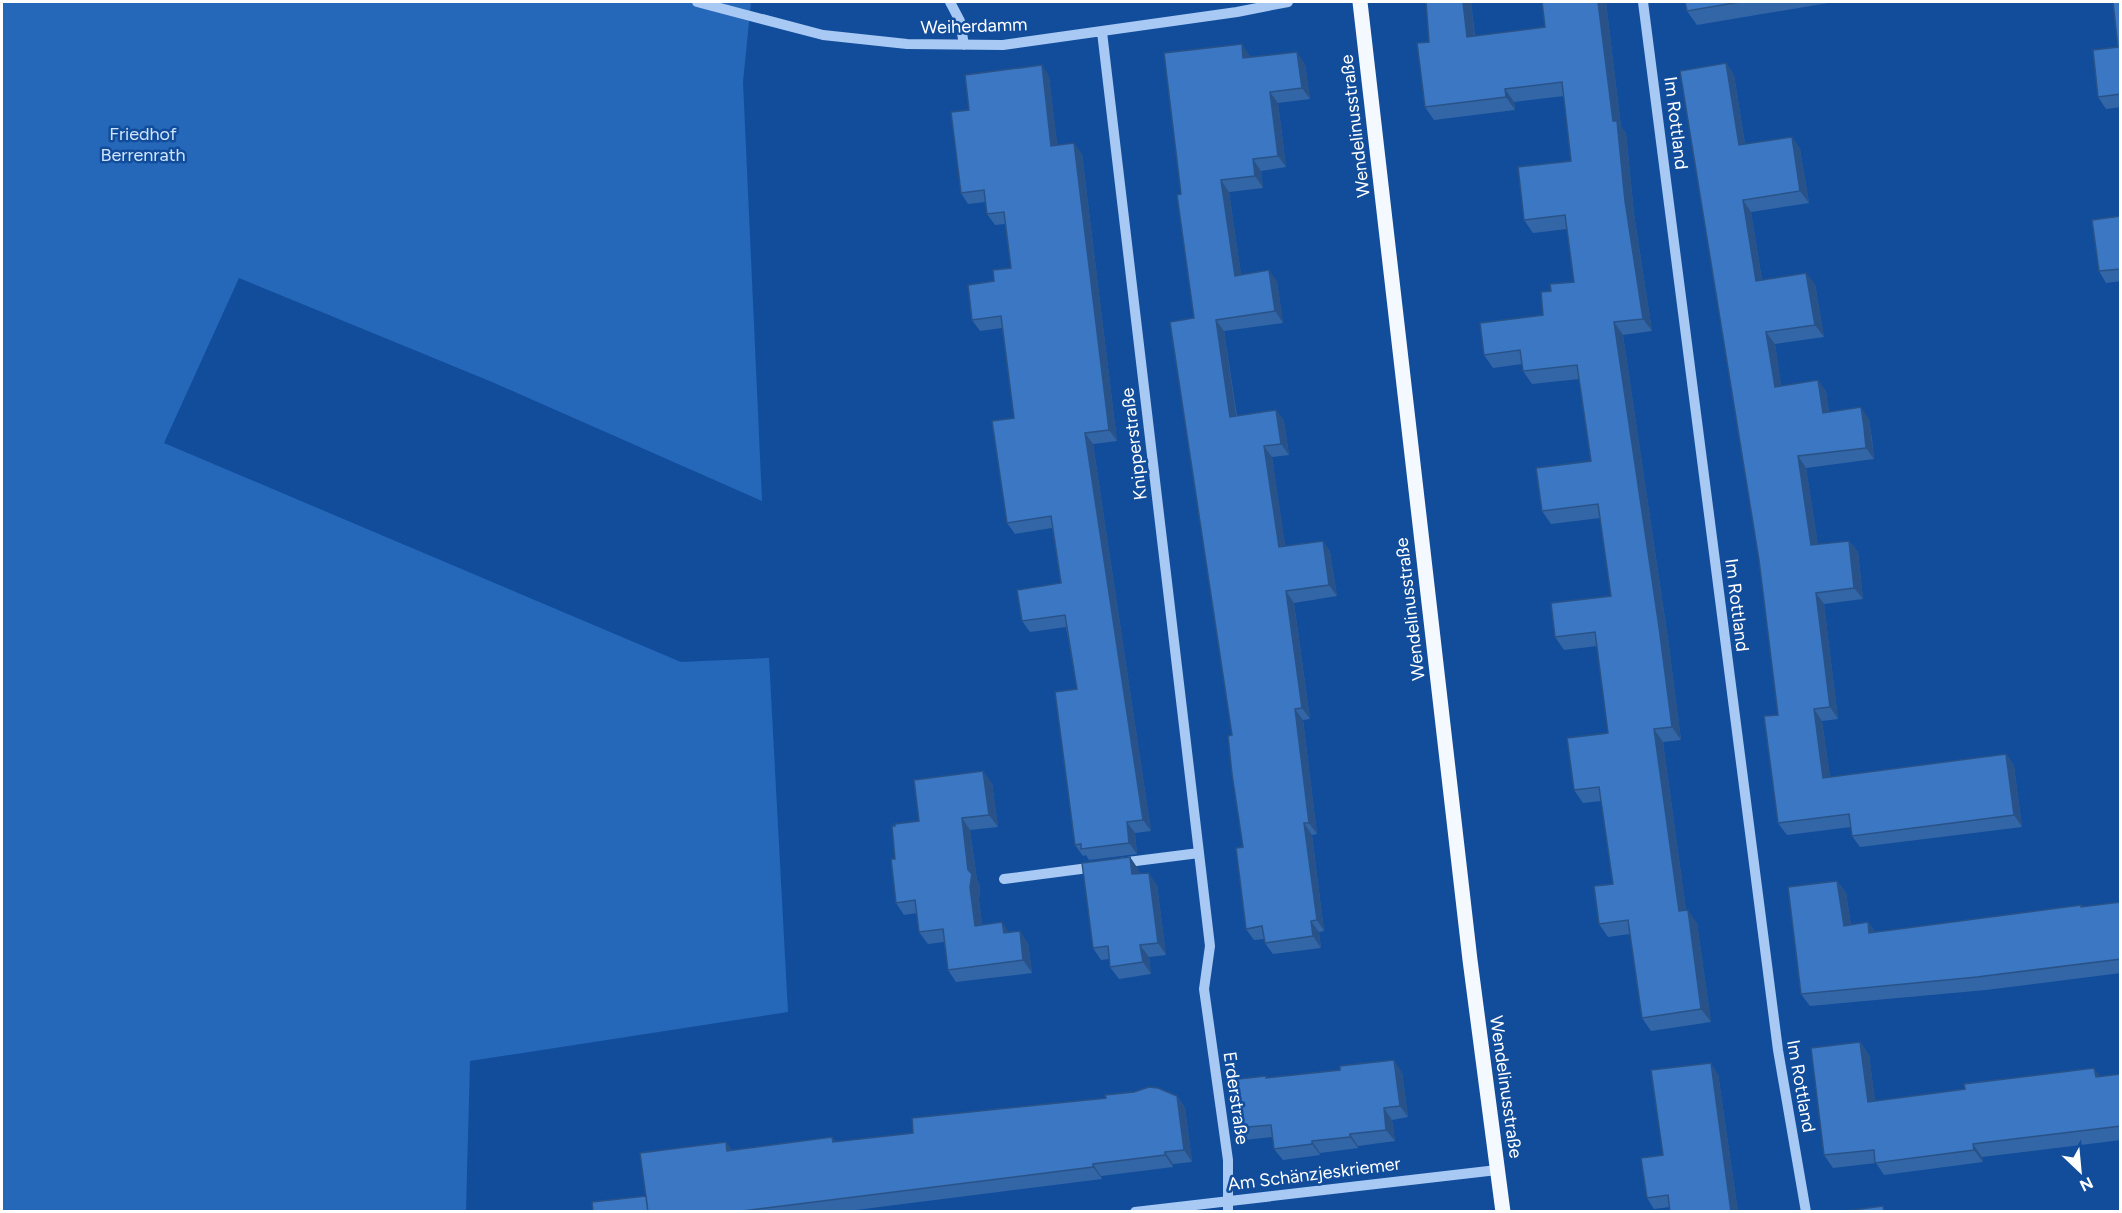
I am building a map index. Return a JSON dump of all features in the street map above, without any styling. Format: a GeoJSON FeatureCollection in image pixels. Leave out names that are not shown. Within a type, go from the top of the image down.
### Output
{"type":"FeatureCollection","features":[{"type":"Feature","properties":{"kind":"main road","name":"Wendelinusstraße"},"geometry":{"type":"LineString","coordinates":[[1360,2],[1470,960],[1503,1212]]}},
{"type":"Feature","properties":{"kind":"street","name":"Weiherdamm"},"geometry":{"type":"LineString","coordinates":[[698,2],[823,35],[907,44],[964,45],[1003,45],[1102,32],[1288,2]]}},
{"type":"Feature","properties":{"kind":"street"},"geometry":{"type":"LineString","coordinates":[[950,2],[960,21],[964,45]]}},
{"type":"Feature","properties":{"kind":"street","name":"Im Rottland"},"geometry":{"type":"LineString","coordinates":[[1643,2],[1778,1050],[1806,1212]]}},
{"type":"Feature","properties":{"kind":"street","name":"Knipperstraße"},"geometry":{"type":"LineString","coordinates":[[1102,32],[1210,946],[1204,989]]}},
{"type":"Feature","properties":{"kind":"street"},"geometry":{"type":"LineString","coordinates":[[1004,879],[1199,853]]}},
{"type":"Feature","properties":{"kind":"street","name":"Erderstraße"},"geometry":{"type":"LineString","coordinates":[[1204,989],[1228,1160],[1228,1207]]}},
{"type":"Feature","properties":{"kind":"street","name":"Am Schänzjeskriemer"},"geometry":{"type":"LineString","coordinates":[[1135,1212],[1228,1207],[1497,1170]]}},
{"type":"Feature","properties":{"kind":"green space","name":"Friedhof Berrenrath"},"geometry":{"type":"Polygon","coordinates":[[[2,2],[751,2],[743,82],[762,501],[492,382],[239,278],[164,443],[681,662],[769,658],[788,1012],[470,1061],[466,1211],[2,1212],[2,2]]]}},
{"type":"Feature","properties":{"kind":"building"},"geometry":{"type":"Polygon","coordinates":[[[1426,2],[1463,2],[1467,37],[1545,27],[1542,2],[1598,2],[1613,121],[1617,121],[1625,201],[1643,319],[1614,322],[1672,727],[1654,729],[1679,911],[1688,910],[1701,1009],[1642,1018],[1628,920],[1599,924],[1594,886],[1613,884],[1599,787],[1574,790],[1567,738],[1608,733],[1595,632],[1555,637],[1551,603],[1611,596],[1598,504],[1542,511],[1536,468],[1591,461],[1577,365],[1523,371],[1520,350],[1484,355],[1480,323],[1543,315],[1541,292],[1551,291],[1550,284],[1574,282],[1565,215],[1524,220],[1518,167],[1571,161],[1562,82],[1505,89],[1506,97],[1425,107],[1417,43],[1429,42],[1426,2]]]}},
{"type":"Feature","properties":{"kind":"building"},"geometry":{"type":"Polygon","coordinates":[[[1685,2],[1740,2],[1687,11],[1685,2]]]}},
{"type":"Feature","properties":{"kind":"building"},"geometry":{"type":"Polygon","coordinates":[[[2113,2],[2121,2],[2121,94],[2098,97],[2093,50],[2118,47],[2113,2]]]}},
{"type":"Feature","properties":{"kind":"building"},"geometry":{"type":"Polygon","coordinates":[[[1242,44],[1243,58],[1297,52],[1302,88],[1270,92],[1278,156],[1253,159],[1255,176],[1221,180],[1235,276],[1269,270],[1275,311],[1216,320],[1230,417],[1276,410],[1281,444],[1264,446],[1279,547],[1323,541],[1329,585],[1286,591],[1302,708],[1295,709],[1309,823],[1304,823],[1317,920],[1311,921],[1313,936],[1265,943],[1262,926],[1246,929],[1236,848],[1243,847],[1228,736],[1232,735],[1170,322],[1194,318],[1177,195],[1181,194],[1164,53],[1242,44]]]}},
{"type":"Feature","properties":{"kind":"building"},"geometry":{"type":"Polygon","coordinates":[[[1726,63],[1739,145],[1792,137],[1800,191],[1743,200],[1756,281],[1806,273],[1815,325],[1766,332],[1775,387],[1818,380],[1823,413],[1861,407],[1864,427],[1866,448],[1798,456],[1811,545],[1849,541],[1854,588],[1816,593],[1830,707],[1814,709],[1823,778],[2006,754],[2014,815],[1852,836],[1849,814],[1778,823],[1764,716],[1778,715],[1759,560],[1680,71],[1726,63]]]}},
{"type":"Feature","properties":{"kind":"building"},"geometry":{"type":"Polygon","coordinates":[[[1042,65],[1051,146],[1074,143],[1109,430],[1085,433],[1143,820],[1127,822],[1129,843],[1081,849],[1081,844],[1075,845],[1055,692],[1077,689],[1065,615],[1022,621],[1017,590],[1061,583],[1051,516],[1007,523],[992,421],[1014,418],[1001,316],[972,320],[968,285],[994,281],[993,270],[1011,268],[1004,212],[987,214],[984,190],[961,193],[951,112],[969,110],[965,75],[1042,65]]]}},
{"type":"Feature","properties":{"kind":"building"},"geometry":{"type":"Polygon","coordinates":[[[2121,216],[2121,269],[2099,271],[2092,220],[2121,216]]]}},
{"type":"Feature","properties":{"kind":"building"},"geometry":{"type":"Polygon","coordinates":[[[983,771],[989,815],[962,818],[968,870],[972,874],[970,887],[975,926],[1002,922],[1004,933],[1020,931],[1023,960],[948,970],[943,929],[919,932],[915,900],[896,903],[891,859],[895,859],[892,826],[919,821],[914,780],[983,771]]]}},
{"type":"Feature","properties":{"kind":"building"},"geometry":{"type":"Polygon","coordinates":[[[1130,857],[1132,874],[1149,873],[1158,943],[1140,945],[1143,962],[1110,967],[1108,946],[1093,948],[1082,863],[1130,857]]]}},
{"type":"Feature","properties":{"kind":"building"},"geometry":{"type":"Polygon","coordinates":[[[1837,881],[1844,926],[1868,922],[1869,933],[2081,905],[2081,907],[2121,902],[2121,959],[1977,977],[1801,994],[1788,887],[1837,881]]]}},
{"type":"Feature","properties":{"kind":"building"},"geometry":{"type":"Polygon","coordinates":[[[1860,1042],[1868,1102],[1965,1089],[1964,1084],[2094,1068],[2096,1077],[2121,1074],[2121,1126],[1973,1144],[1974,1150],[1875,1163],[1874,1150],[1824,1155],[1811,1048],[1860,1042]]]}},
{"type":"Feature","properties":{"kind":"building"},"geometry":{"type":"Polygon","coordinates":[[[1394,1060],[1400,1106],[1384,1108],[1386,1130],[1350,1134],[1350,1137],[1312,1141],[1312,1144],[1274,1149],[1271,1125],[1236,1128],[1230,1080],[1340,1070],[1340,1066],[1394,1060]]]}},
{"type":"Feature","properties":{"kind":"building"},"geometry":{"type":"Polygon","coordinates":[[[1711,1063],[1731,1212],[1670,1212],[1668,1195],[1647,1198],[1641,1158],[1663,1155],[1651,1070],[1711,1063]]]}},
{"type":"Feature","properties":{"kind":"building"},"geometry":{"type":"Polygon","coordinates":[[[1149,1087],[1158,1088],[1177,1096],[1184,1150],[1165,1152],[1165,1155],[1093,1164],[1093,1167],[734,1212],[648,1212],[640,1153],[726,1142],[727,1151],[832,1137],[833,1142],[913,1133],[912,1118],[1106,1098],[1105,1095],[1134,1092],[1149,1087]]]}},
{"type":"Feature","properties":{"kind":"building"},"geometry":{"type":"Polygon","coordinates":[[[646,1196],[648,1212],[593,1212],[592,1202],[646,1196]]]}},
{"type":"Feature","properties":{"kind":"building"},"geometry":{"type":"Polygon","coordinates":[[[1883,1206],[1884,1212],[1838,1212],[1883,1206]]]}}]}
